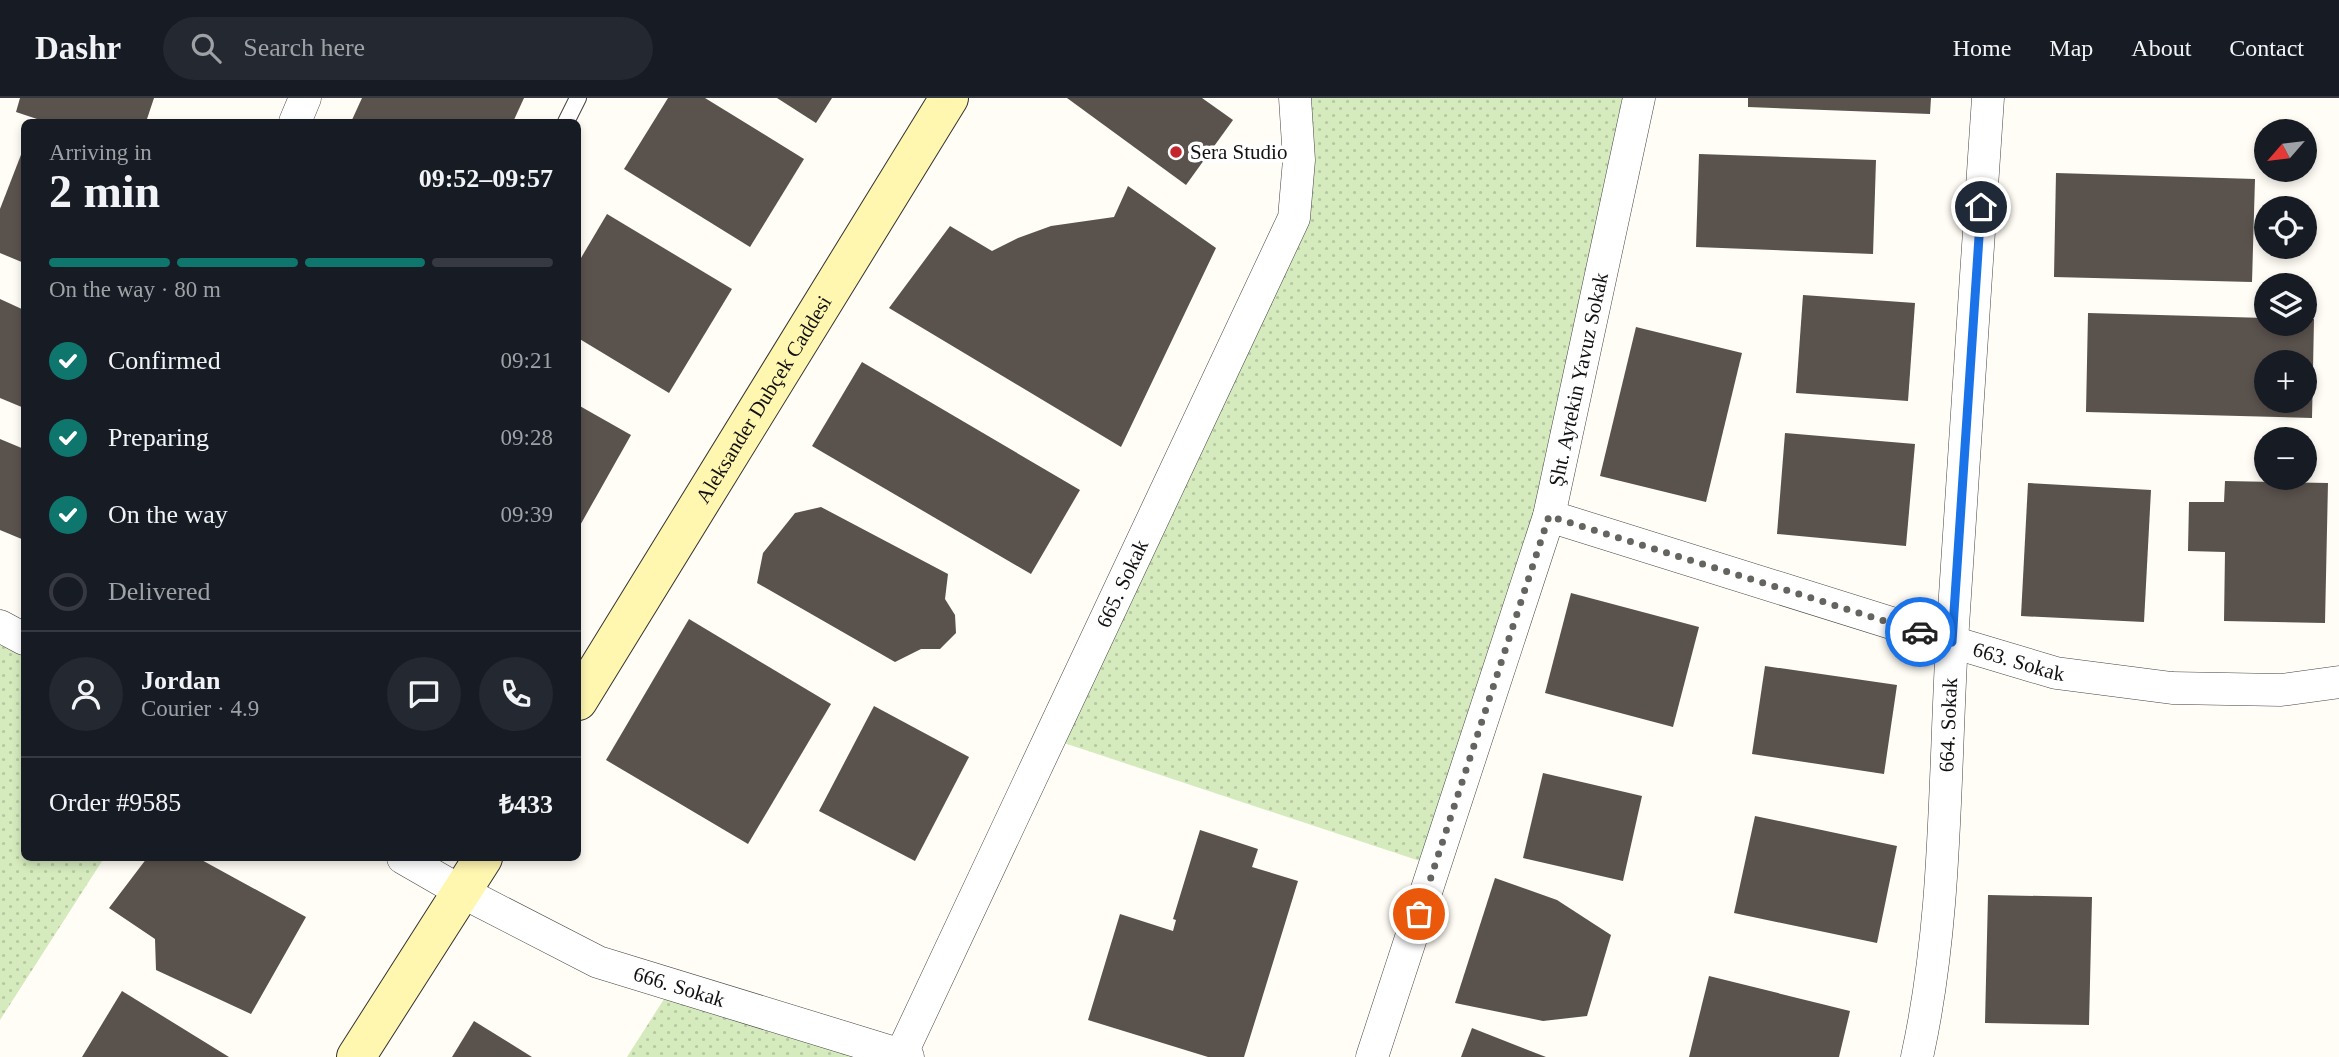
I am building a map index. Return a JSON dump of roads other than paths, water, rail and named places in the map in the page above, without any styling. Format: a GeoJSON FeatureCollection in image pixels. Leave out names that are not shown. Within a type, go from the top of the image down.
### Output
{"type":"FeatureCollection","features":[{"type":"Feature","properties":{"kind":"main road","name":"Aleksander Dubçek Caddesi"},"geometry":{"type":"LineString","coordinates":[[581,696],[949,98]]}},
{"type":"Feature","properties":{"kind":"main road"},"geometry":{"type":"LineString","coordinates":[[356,1057],[480,861]]}},
{"type":"Feature","properties":{"kind":"street"},"geometry":{"type":"LineString","coordinates":[[296,119],[305,98]]}},
{"type":"Feature","properties":{"kind":"street","name":"665. Sokak"},"geometry":{"type":"LineString","coordinates":[[903,1056],[1294,218],[1299,160],[1295,98]]}},
{"type":"Feature","properties":{"kind":"street","name":"Şht. Aytekin Yavuz Sokak"},"geometry":{"type":"LineString","coordinates":[[1372,1057],[1549,516],[1639,98]]}},
{"type":"Feature","properties":{"kind":"street","name":"664. Sokak"},"geometry":{"type":"LineString","coordinates":[[1917,1057],[1926,1016],[1941,883],[1952,642],[1988,98]]}},
{"type":"Feature","properties":{"kind":"street","name":"663. Sokak"},"geometry":{"type":"LineString","coordinates":[[1549,516],[2056,673],[2172,688],[2281,690],[2339,682]]}},
{"type":"Feature","properties":{"kind":"street"},"geometry":{"type":"LineString","coordinates":[[0,626],[21,637]]}},
{"type":"Feature","properties":{"kind":"street","name":"666. Sokak"},"geometry":{"type":"LineString","coordinates":[[408,861],[598,962],[903,1056]]}},
{"type":"Feature","properties":{"kind":"lane"},"geometry":{"type":"LineString","coordinates":[[568,119],[578,98]]}},
{"type":"Feature","properties":{"kind":"place","name":"Sera Studio"},"geometry":{"type":"Point","coordinates":[1176,152]}}]}
